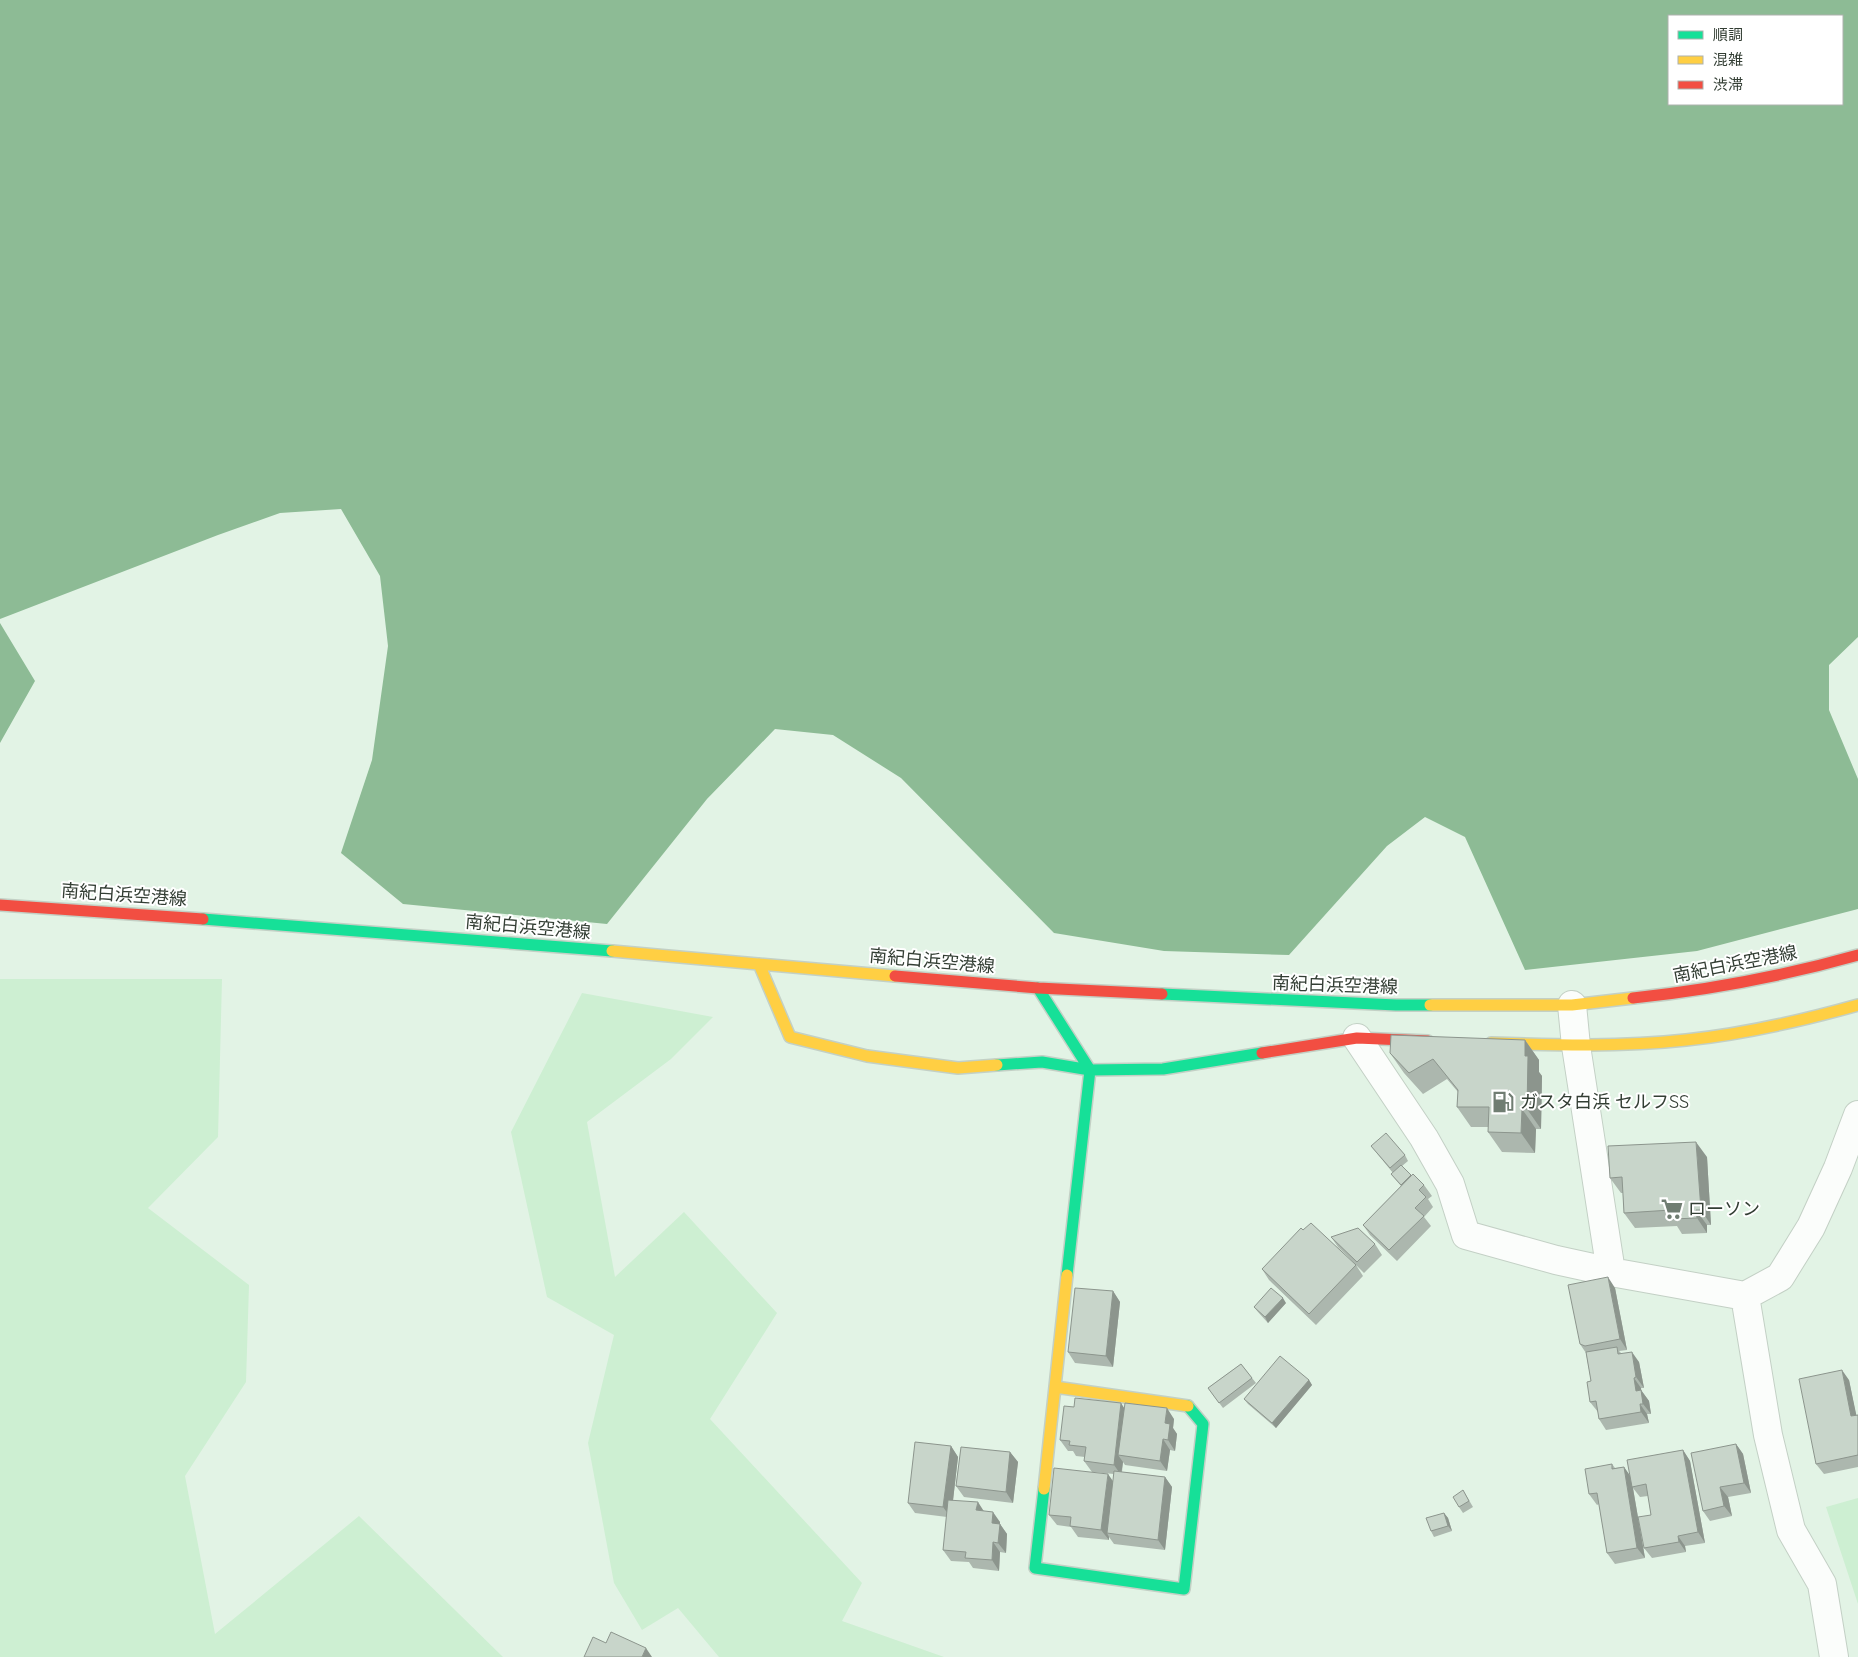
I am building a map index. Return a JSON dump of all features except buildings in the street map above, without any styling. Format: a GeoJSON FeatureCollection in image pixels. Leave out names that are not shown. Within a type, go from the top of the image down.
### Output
{"type":"FeatureCollection","features":[{"type":"Feature","properties":{"kind":"street","name":"南紀白浜空港線"},"geometry":{"type":"LineString","coordinates":[[0,905],[209,919],[1038,988],[1396,1005],[1572,1005],[1684,993],[1762,979],[1858,955]]}},
{"type":"Feature","properties":{"kind":"street"},"geometry":{"type":"LineString","coordinates":[[759,964],[790,1037],[867,1056],[958,1068],[1042,1062],[1090,1070],[1163,1069],[1356,1038],[1436,1041]]}},
{"type":"Feature","properties":{"kind":"street"},"geometry":{"type":"LineString","coordinates":[[1038,988],[1090,1070],[1035,1568],[1184,1589],[1203,1424],[1188,1406],[1055,1387]]}},
{"type":"Feature","properties":{"kind":"street"},"geometry":{"type":"LineString","coordinates":[[1572,1005],[1576,1046],[1611,1272]]}},
{"type":"Feature","properties":{"kind":"street"},"geometry":{"type":"LineString","coordinates":[[1476,1042],[1576,1046],[1686,1040],[1856,1011]]}},
{"type":"Feature","properties":{"kind":"street"},"geometry":{"type":"LineString","coordinates":[[1356,1038],[1424,1138],[1450,1184],[1466,1234],[1556,1260],[1745,1296],[1780,1277],[1811,1227],[1838,1168],[1858,1115]]}},
{"type":"Feature","properties":{"kind":"street"},"geometry":{"type":"LineString","coordinates":[[1745,1296],[1768,1435],[1792,1530],[1822,1584],[1834,1657]]}},
{"type":"Feature","properties":{"kind":"shaded area"},"geometry":{"type":"Polygon","coordinates":[[[0,0],[1858,0],[1858,637],[1829,665],[1829,710],[1858,779],[1858,909],[1697,951],[1525,970],[1465,837],[1425,817],[1387,846],[1289,955],[1164,951],[1054,933],[901,778],[833,735],[775,729],[707,799],[607,924],[403,904],[341,853],[372,760],[388,646],[380,576],[341,509],[280,513],[0,619],[0,0]]]}},
{"type":"Feature","properties":{"kind":"shaded area"},"geometry":{"type":"Polygon","coordinates":[[[0,623],[35,681],[0,743],[0,623]]]}},
{"type":"Feature","properties":{"kind":"shaded area"},"geometry":{"type":"Polygon","coordinates":[[[0,979],[222,979],[218,1137],[148,1208],[249,1285],[246,1382],[185,1476],[215,1634],[359,1516],[503,1657],[0,1657],[0,979]]]}},
{"type":"Feature","properties":{"kind":"shaded area"},"geometry":{"type":"Polygon","coordinates":[[[582,993],[713,1017],[671,1059],[587,1122],[615,1277],[684,1212],[777,1313],[710,1419],[862,1583],[842,1621],[944,1657],[719,1657],[678,1608],[642,1630],[614,1583],[588,1443],[614,1335],[547,1297],[511,1132],[582,993]]]}},
{"type":"Feature","properties":{"kind":"shaded area"},"geometry":{"type":"Polygon","coordinates":[[[1858,1498],[1858,1604],[1826,1507],[1858,1498]]]}},
{"type":"Feature","properties":{"kind":"traffic: fast"},"geometry":{"type":"LineString","coordinates":[[203,919],[612,951]]}},
{"type":"Feature","properties":{"kind":"traffic: fast"},"geometry":{"type":"LineString","coordinates":[[1038,988],[1090,1070],[1067,1275]]}},
{"type":"Feature","properties":{"kind":"traffic: fast"},"geometry":{"type":"LineString","coordinates":[[1162,994],[1430,1005]]}},
{"type":"Feature","properties":{"kind":"traffic: fast"},"geometry":{"type":"LineString","coordinates":[[997,1065],[1042,1062],[1090,1070],[1163,1069],[1262,1053]]}},
{"type":"Feature","properties":{"kind":"traffic: fast"},"geometry":{"type":"LineString","coordinates":[[1044,1489],[1035,1568],[1184,1589],[1203,1424],[1188,1406]]}},
{"type":"Feature","properties":{"kind":"traffic: slow"},"geometry":{"type":"LineString","coordinates":[[612,951],[895,976]]}},
{"type":"Feature","properties":{"kind":"traffic: slow"},"geometry":{"type":"LineString","coordinates":[[759,964],[790,1037],[867,1056],[958,1068],[997,1065]]}},
{"type":"Feature","properties":{"kind":"traffic: slow"},"geometry":{"type":"LineString","coordinates":[[1430,1005],[1572,1005],[1633,998]]}},
{"type":"Feature","properties":{"kind":"traffic: slow"},"geometry":{"type":"LineString","coordinates":[[1491,1043],[1613,1045],[1686,1040],[1772,1026],[1858,1005]]}},
{"type":"Feature","properties":{"kind":"traffic: slow"},"geometry":{"type":"LineString","coordinates":[[1044,1489],[1067,1275]]}},
{"type":"Feature","properties":{"kind":"traffic: slow"},"geometry":{"type":"LineString","coordinates":[[1055,1387],[1188,1406]]}},
{"type":"Feature","properties":{"kind":"traffic: jam"},"geometry":{"type":"LineString","coordinates":[[0,905],[203,919]]}},
{"type":"Feature","properties":{"kind":"traffic: jam"},"geometry":{"type":"LineString","coordinates":[[1633,998],[1690,991],[1746,981],[1858,955]]}},
{"type":"Feature","properties":{"kind":"traffic: jam"},"geometry":{"type":"LineString","coordinates":[[895,976],[1038,988],[1162,994]]}},
{"type":"Feature","properties":{"kind":"traffic: jam"},"geometry":{"type":"LineString","coordinates":[[1262,1053],[1357,1038],[1428,1041]]}},
{"type":"Feature","properties":{"kind":"place","name":"ガスタ白浜 セルフSS"},"geometry":{"type":"Point","coordinates":[1503,1102]}},
{"type":"Feature","properties":{"kind":"place","name":"ローソン"},"geometry":{"type":"Point","coordinates":[1672,1209]}}]}
